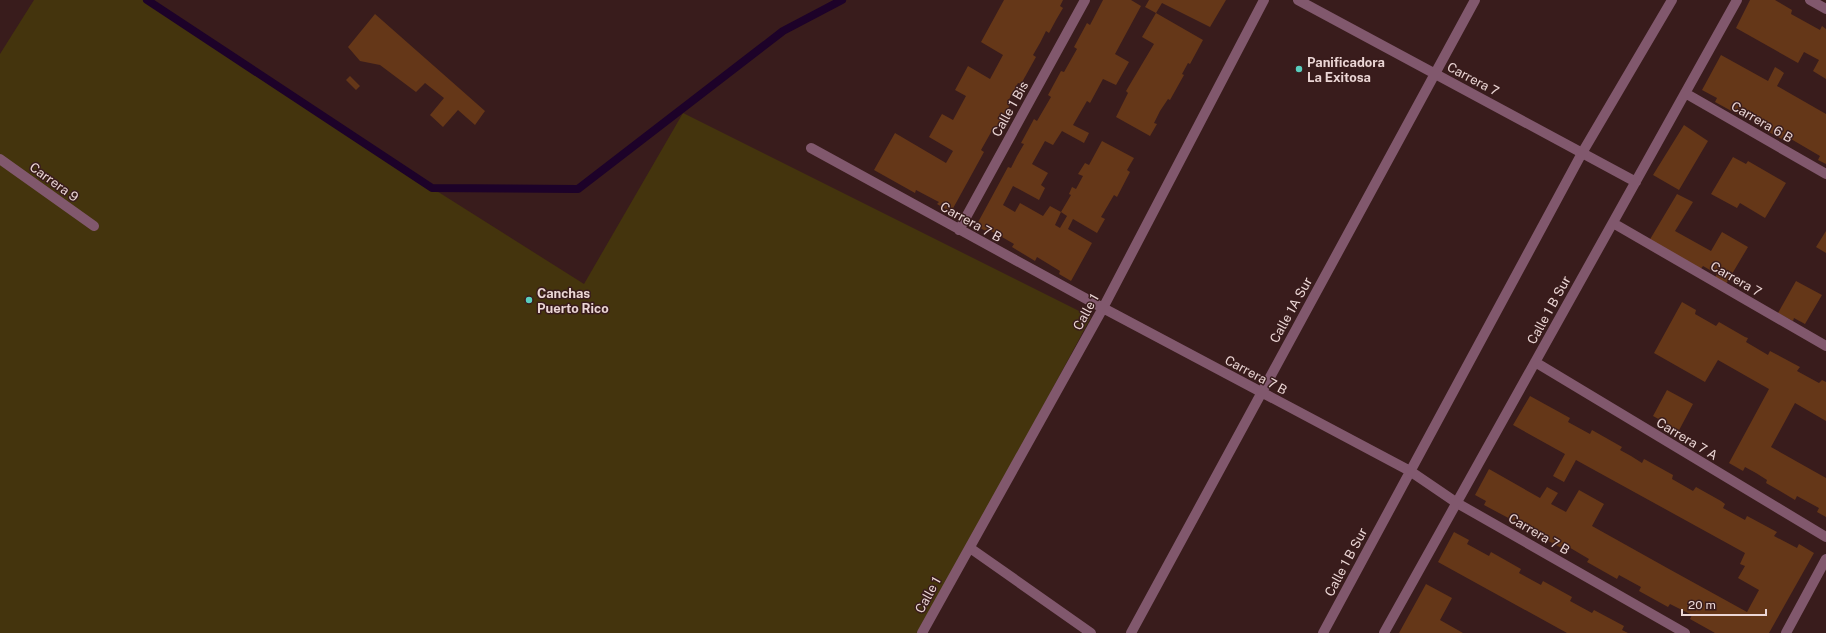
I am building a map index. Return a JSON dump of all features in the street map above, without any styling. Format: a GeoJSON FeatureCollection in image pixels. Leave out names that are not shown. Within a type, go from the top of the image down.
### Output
{"type":"FeatureCollection","features":[{"type":"Feature","properties":{"kind":"street","name":"Calle 1 Bis"},"geometry":{"type":"LineString","coordinates":[[959,230],[1085,0]]}},
{"type":"Feature","properties":{"kind":"street","name":"Calle 1"},"geometry":{"type":"LineString","coordinates":[[922,633],[1103,308],[1264,0]]}},
{"type":"Feature","properties":{"kind":"street","name":"Carrera 7"},"geometry":{"type":"LineString","coordinates":[[1298,0],[1636,182]]}},
{"type":"Feature","properties":{"kind":"street","name":"Calle 1A Sur"},"geometry":{"type":"LineString","coordinates":[[1131,633],[1475,0]]}},
{"type":"Feature","properties":{"kind":"street","name":"Calle 1 B Sur"},"geometry":{"type":"LineString","coordinates":[[1323,633],[1582,153],[1672,0]]}},
{"type":"Feature","properties":{"kind":"street","name":"Calle 1 B Sur"},"geometry":{"type":"LineString","coordinates":[[1384,633],[1737,0]]}},
{"type":"Feature","properties":{"kind":"street"},"geometry":{"type":"LineString","coordinates":[[1810,0],[1826,9]]}},
{"type":"Feature","properties":{"kind":"street","name":"Carrera 6 B"},"geometry":{"type":"LineString","coordinates":[[1686,93],[1826,174]]}},
{"type":"Feature","properties":{"kind":"street","name":"Carrera 7 B"},"geometry":{"type":"LineString","coordinates":[[810,148],[1103,308],[1410,472],[1457,502],[1685,633]]}},
{"type":"Feature","properties":{"kind":"street","name":"Carrera 9"},"geometry":{"type":"LineString","coordinates":[[0,159],[94,226]]}},
{"type":"Feature","properties":{"kind":"street","name":"Carrera 7"},"geometry":{"type":"LineString","coordinates":[[1613,224],[1826,346]]}},
{"type":"Feature","properties":{"kind":"street","name":"Carrera 7 A"},"geometry":{"type":"LineString","coordinates":[[1535,362],[1826,537]]}},
{"type":"Feature","properties":{"kind":"street"},"geometry":{"type":"LineString","coordinates":[[970,548],[1091,633]]}},
{"type":"Feature","properties":{"kind":"street"},"geometry":{"type":"LineString","coordinates":[[1786,633],[1826,560]]}},
{"type":"Feature","properties":{"kind":"shaded area","name":"Canchas Puerto Rico"},"geometry":{"type":"Polygon","coordinates":[[[34,0],[147,0],[432,188],[584,284],[683,113],[1091,317],[921,633],[0,633],[0,54],[34,0]]]}},
{"type":"Feature","properties":{"kind":"building"},"geometry":{"type":"Polygon","coordinates":[[[1004,0],[1063,0],[1060,6],[1063,8],[1049,33],[1046,31],[1033,55],[1036,57],[1021,84],[1018,83],[1007,103],[1010,105],[997,129],[994,127],[981,150],[984,152],[951,212],[937,204],[939,202],[916,190],[915,193],[874,170],[895,133],[946,163],[953,151],[929,137],[942,114],[953,120],[966,96],[955,90],[968,66],[990,79],[1003,55],[981,42],[1004,0]]]}},
{"type":"Feature","properties":{"kind":"building"},"geometry":{"type":"Polygon","coordinates":[[[1103,0],[1131,0],[1141,6],[1115,54],[1129,62],[1116,85],[1103,79],[1090,103],[1087,101],[1073,125],[1089,133],[1084,143],[1062,131],[1053,145],[1045,141],[1032,164],[1048,173],[1041,185],[1045,188],[1039,200],[1013,186],[1003,205],[1015,212],[1020,203],[1043,216],[1050,206],[1061,212],[1071,195],[1069,194],[1072,187],[1076,189],[1083,176],[1078,174],[1085,163],[1089,165],[1102,141],[1134,158],[1127,170],[1130,172],[1117,197],[1114,195],[1101,217],[1105,219],[1097,233],[1073,219],[1068,229],[1092,243],[1071,281],[1059,274],[1060,271],[1037,257],[1035,261],[1012,247],[1014,244],[989,230],[988,232],[976,226],[1008,167],[1011,168],[1024,144],[1021,143],[1034,119],[1037,121],[1051,97],[1048,95],[1061,71],[1064,72],[1077,49],[1074,47],[1087,23],[1090,25],[1103,0]],[[1061,212],[1055,225],[1060,228],[1067,216],[1061,212]]]}},
{"type":"Feature","properties":{"kind":"building"},"geometry":{"type":"Polygon","coordinates":[[[1149,0],[1226,0],[1210,27],[1162,3],[1156,13],[1145,7],[1149,0]]]}},
{"type":"Feature","properties":{"kind":"building"},"geometry":{"type":"Polygon","coordinates":[[[1750,0],[1775,0],[1792,10],[1791,14],[1820,30],[1822,26],[1826,29],[1826,79],[1813,71],[1819,60],[1804,52],[1798,63],[1736,28],[1750,0]]]}},
{"type":"Feature","properties":{"kind":"building"},"geometry":{"type":"Polygon","coordinates":[[[1156,13],[1203,40],[1190,64],[1188,63],[1182,74],[1184,75],[1170,100],[1168,99],[1160,111],[1154,123],[1157,124],[1150,136],[1116,117],[1128,93],[1126,91],[1154,44],[1142,37],[1156,13]]]}},
{"type":"Feature","properties":{"kind":"building"},"geometry":{"type":"Polygon","coordinates":[[[375,14],[485,111],[475,125],[458,110],[443,127],[430,115],[444,98],[425,83],[416,92],[380,65],[360,61],[348,47],[375,14]]]}},
{"type":"Feature","properties":{"kind":"building"},"geometry":{"type":"Polygon","coordinates":[[[1721,55],[1768,81],[1775,67],[1784,73],[1777,86],[1826,114],[1826,164],[1818,160],[1820,156],[1791,139],[1789,143],[1767,131],[1769,127],[1739,111],[1737,114],[1715,102],[1717,98],[1702,90],[1721,55]]]}},
{"type":"Feature","properties":{"kind":"building"},"geometry":{"type":"Polygon","coordinates":[[[350,76],[360,86],[356,90],[346,80],[350,76]]]}},
{"type":"Feature","properties":{"kind":"building"},"geometry":{"type":"Polygon","coordinates":[[[1684,125],[1708,141],[1679,190],[1653,175],[1684,125]]]}},
{"type":"Feature","properties":{"kind":"building"},"geometry":{"type":"Polygon","coordinates":[[[1733,157],[1746,164],[1748,161],[1786,183],[1765,218],[1740,203],[1737,208],[1711,194],[1733,157]]]}},
{"type":"Feature","properties":{"kind":"building"},"geometry":{"type":"Polygon","coordinates":[[[1677,194],[1693,202],[1675,231],[1711,251],[1722,232],[1748,247],[1726,284],[1715,278],[1717,274],[1703,266],[1700,270],[1649,241],[1677,194]]]}},
{"type":"Feature","properties":{"kind":"building"},"geometry":{"type":"Polygon","coordinates":[[[1826,231],[1826,253],[1816,247],[1826,231]]]}},
{"type":"Feature","properties":{"kind":"building"},"geometry":{"type":"Polygon","coordinates":[[[1796,281],[1822,295],[1805,324],[1794,318],[1793,321],[1778,313],[1796,281]]]}},
{"type":"Feature","properties":{"kind":"building"},"geometry":{"type":"Polygon","coordinates":[[[1682,302],[1696,310],[1695,314],[1716,326],[1719,322],[1748,338],[1746,342],[1768,355],[1770,351],[1800,367],[1797,371],[1819,383],[1822,380],[1826,382],[1826,421],[1795,403],[1771,447],[1826,478],[1826,517],[1817,512],[1819,508],[1797,496],[1795,500],[1766,483],[1767,480],[1745,467],[1743,471],[1729,463],[1769,389],[1718,360],[1705,382],[1654,353],[1682,302]]]}},
{"type":"Feature","properties":{"kind":"building"},"geometry":{"type":"Polygon","coordinates":[[[1667,390],[1693,404],[1677,434],[1663,426],[1664,422],[1653,416],[1667,390]]]}},
{"type":"Feature","properties":{"kind":"building"},"geometry":{"type":"Polygon","coordinates":[[[1530,396],[1570,418],[1568,422],[1590,434],[1592,430],[1622,447],[1620,450],[1642,463],[1644,459],[1673,475],[1672,479],[1693,491],[1696,487],[1721,501],[1725,504],[1723,508],[1745,520],[1747,516],[1777,532],[1774,536],[1797,548],[1799,544],[1814,553],[1769,633],[1715,633],[1690,619],[1692,615],[1670,604],[1668,607],[1639,591],[1641,587],[1619,575],[1617,579],[1587,562],[1589,559],[1567,546],[1565,550],[1536,534],[1538,530],[1516,518],[1514,521],[1484,505],[1486,501],[1475,495],[1489,469],[1540,498],[1547,487],[1558,493],[1551,504],[1566,512],[1579,490],[1604,504],[1592,526],[1669,569],[1747,612],[1759,590],[1738,578],[1745,566],[1740,564],[1745,553],[1576,460],[1564,482],[1553,476],[1565,454],[1513,425],[1530,396]]]}},
{"type":"Feature","properties":{"kind":"building"},"geometry":{"type":"Polygon","coordinates":[[[1454,532],[1469,540],[1467,544],[1489,556],[1491,552],[1521,569],[1519,573],[1541,585],[1543,581],[1572,597],[1570,601],[1592,613],[1594,610],[1624,626],[1622,630],[1628,633],[1567,633],[1438,562],[1454,532]]]}},
{"type":"Feature","properties":{"kind":"building"},"geometry":{"type":"Polygon","coordinates":[[[1426,584],[1452,598],[1440,620],[1463,633],[1399,633],[1426,584]]]}},
{"type":"Feature","properties":{"kind":"waterway"},"geometry":{"type":"LineString","coordinates":[[147,0],[432,188],[578,189],[783,31],[842,0]]}},
{"type":"Feature","properties":{"kind":"place","name":"Panificadora La Exitosa"},"geometry":{"type":"Point","coordinates":[1299,69]}},
{"type":"Feature","properties":{"kind":"place","name":"Canchas Puerto Rico"},"geometry":{"type":"Point","coordinates":[529,300]}}]}
